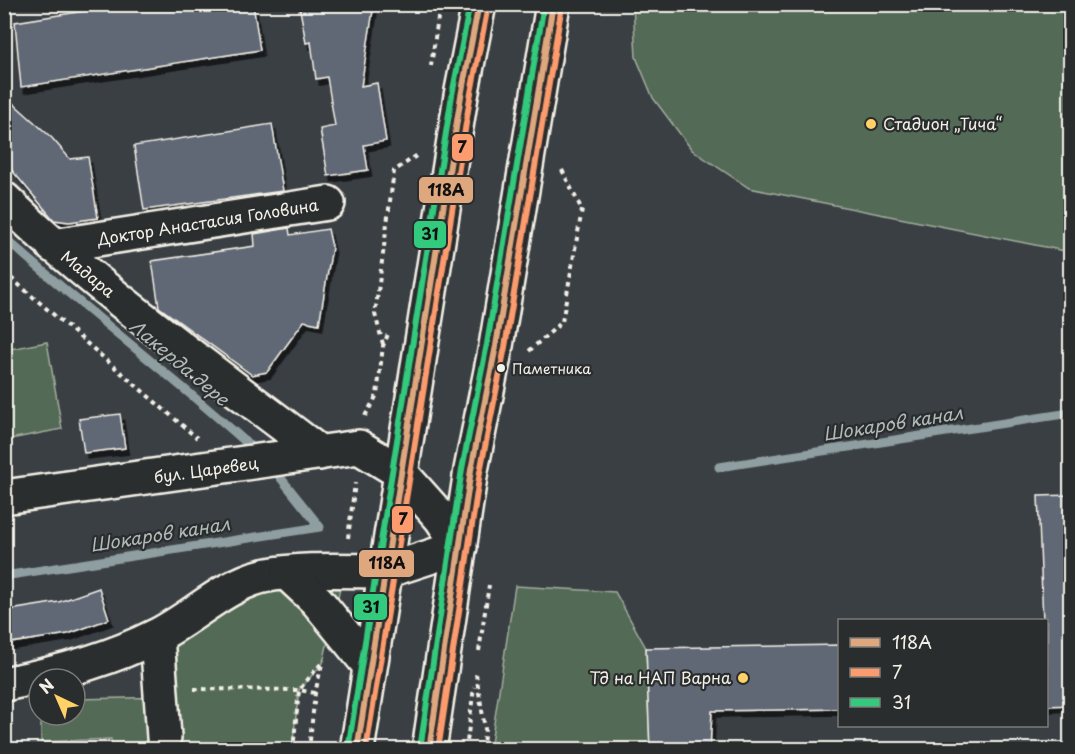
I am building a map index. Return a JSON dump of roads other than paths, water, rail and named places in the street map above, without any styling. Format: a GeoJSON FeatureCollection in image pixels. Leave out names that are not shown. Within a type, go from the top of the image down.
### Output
{"type":"FeatureCollection","features":[{"type":"Feature","properties":{"kind":"main road"},"geometry":{"type":"LineString","coordinates":[[357,750],[400,472],[411,422],[461,96],[479,4]]}},
{"type":"Feature","properties":{"kind":"main road"},"geometry":{"type":"LineString","coordinates":[[429,750],[471,470],[496,346],[553,4]]}},
{"type":"Feature","properties":{"kind":"main road","name":"Мадара"},"geometry":{"type":"LineString","coordinates":[[4,199],[53,246],[309,455]]}},
{"type":"Feature","properties":{"kind":"main road","name":"Доктор Анастасия Головина"},"geometry":{"type":"LineString","coordinates":[[53,246],[328,203]]}},
{"type":"Feature","properties":{"kind":"main road","name":"бул. Царевец"},"geometry":{"type":"LineString","coordinates":[[4,497],[359,447],[400,472],[441,518],[460,547]]}},
{"type":"Feature","properties":{"kind":"main road"},"geometry":{"type":"LineString","coordinates":[[4,684],[49,675],[112,656],[157,636],[232,590],[261,576],[386,571],[460,547]]}},
{"type":"Feature","properties":{"kind":"main road"},"geometry":{"type":"LineString","coordinates":[[288,574],[323,607],[370,666]]}},
{"type":"Feature","properties":{"kind":"main road"},"geometry":{"type":"LineString","coordinates":[[157,636],[164,737]]}},
{"type":"Feature","properties":{"kind":"waterway","name":"Лакерда дере"},"geometry":{"type":"LineString","coordinates":[[4,237],[258,453]]}},
{"type":"Feature","properties":{"kind":"waterway","name":"Шокаров канал"},"geometry":{"type":"LineString","coordinates":[[719,467],[1070,413]]}},
{"type":"Feature","properties":{"kind":"waterway","name":"Шокаров канал"},"geometry":{"type":"LineString","coordinates":[[4,576],[320,527],[272,467]]}},
{"type":"Feature","properties":{"kind":"place","name":"Стадион „Тича“"},"geometry":{"type":"Point","coordinates":[871,124]}},
{"type":"Feature","properties":{"kind":"place","name":"Паметника"},"geometry":{"type":"Point","coordinates":[501,368]}},
{"type":"Feature","properties":{"kind":"place","name":"Тд на НАП Варна"},"geometry":{"type":"Point","coordinates":[743,678]}}]}
